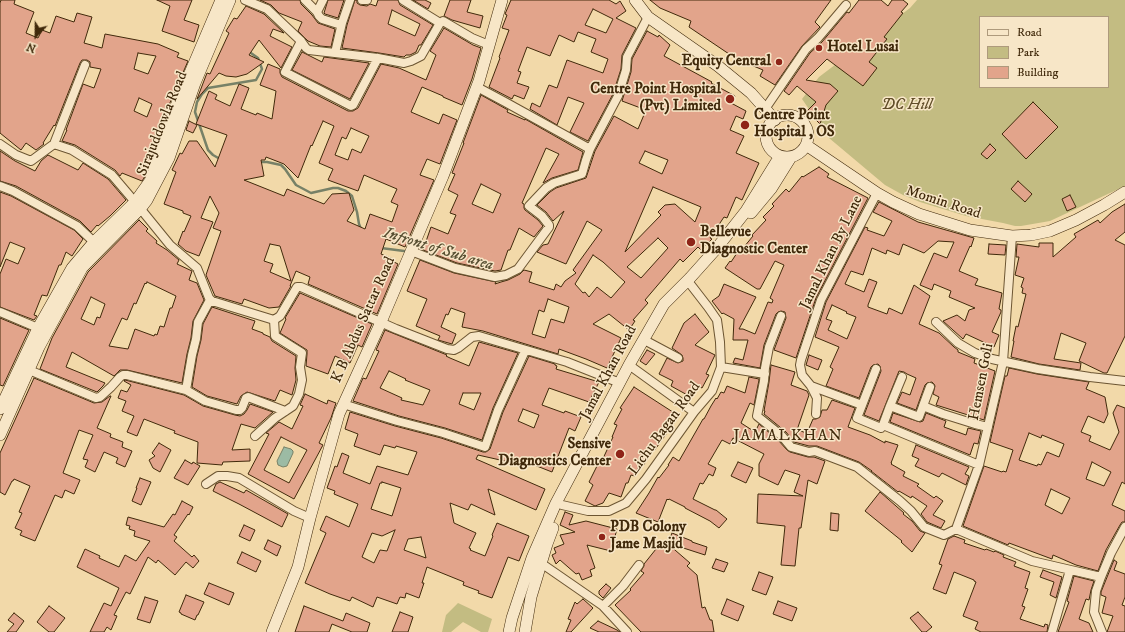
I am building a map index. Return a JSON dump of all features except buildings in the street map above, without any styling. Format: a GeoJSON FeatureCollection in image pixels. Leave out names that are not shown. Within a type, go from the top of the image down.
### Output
{"type":"FeatureCollection","features":[{"type":"Feature","properties":{"kind":"main road","name":"Sirajuddowla Road"},"geometry":{"type":"LineString","coordinates":[[0,435],[29,370],[42,331],[82,268],[138,205],[150,181],[162,151],[176,106],[221,0]]}},
{"type":"Feature","properties":{"kind":"main road","name":"Sirajuddowla Road"},"geometry":{"type":"LineString","coordinates":[[0,409],[42,331],[72,268],[94,242],[138,205],[147,200],[169,158],[195,83],[230,0]]}},
{"type":"Feature","properties":{"kind":"main road","name":"K B Abdus Sattar Road"},"geometry":{"type":"LineString","coordinates":[[272,632],[298,567],[339,414],[381,322],[443,176],[477,87],[502,0]]}},
{"type":"Feature","properties":{"kind":"main road"},"geometry":{"type":"LineString","coordinates":[[635,0],[648,17],[718,66],[751,94],[775,120]]}},
{"type":"Feature","properties":{"kind":"main road"},"geometry":{"type":"LineString","coordinates":[[525,632],[537,560],[547,544],[578,469],[631,367],[670,305],[691,285],[717,256],[766,195],[792,157],[803,150],[806,145],[808,140],[807,129],[800,120],[790,116],[780,117],[768,128],[767,139],[771,149],[780,156],[792,157]]}},
{"type":"Feature","properties":{"kind":"main road","name":"Momin Road"},"geometry":{"type":"LineString","coordinates":[[806,145],[876,193],[919,214],[970,230],[1012,236],[1031,235],[1050,231],[1076,220],[1125,192]]}},
{"type":"Feature","properties":{"kind":"main road","name":"Jamal Khan Road"},"geometry":{"type":"LineString","coordinates":[[509,632],[512,618],[537,560],[556,503],[664,304],[690,278],[746,211],[780,156]]}},
{"type":"Feature","properties":{"kind":"street"},"geometry":{"type":"LineString","coordinates":[[245,0],[267,9],[309,50],[378,58],[404,63],[417,58],[423,53],[440,23]]}},
{"type":"Feature","properties":{"kind":"street"},"geometry":{"type":"LineString","coordinates":[[305,0],[318,12],[318,16],[322,19],[341,25]]}},
{"type":"Feature","properties":{"kind":"street"},"geometry":{"type":"LineString","coordinates":[[318,12],[323,0]]}},
{"type":"Feature","properties":{"kind":"street"},"geometry":{"type":"LineString","coordinates":[[335,53],[341,25],[350,0]]}},
{"type":"Feature","properties":{"kind":"street"},"geometry":{"type":"LineString","coordinates":[[362,0],[367,0]]}},
{"type":"Feature","properties":{"kind":"street"},"geometry":{"type":"LineString","coordinates":[[403,0],[440,23],[443,21],[472,38],[489,45]]}},
{"type":"Feature","properties":{"kind":"street"},"geometry":{"type":"LineString","coordinates":[[765,109],[806,49],[818,38],[846,5]]}},
{"type":"Feature","properties":{"kind":"street"},"geometry":{"type":"LineString","coordinates":[[411,251],[455,268],[495,277],[506,275],[518,269],[549,227],[547,221],[529,206],[546,188],[554,183],[582,174],[590,149],[618,96],[626,70],[628,57],[648,17]]}},
{"type":"Feature","properties":{"kind":"street"},"geometry":{"type":"LineString","coordinates":[[301,41],[285,72],[351,106],[353,105],[378,58]]}},
{"type":"Feature","properties":{"kind":"street"},"geometry":{"type":"LineString","coordinates":[[0,145],[31,161],[54,144],[85,65]]}},
{"type":"Feature","properties":{"kind":"street"},"geometry":{"type":"LineString","coordinates":[[477,87],[590,149]]}},
{"type":"Feature","properties":{"kind":"street"},"geometry":{"type":"LineString","coordinates":[[54,144],[72,150],[112,175],[170,245],[197,268],[210,300]]}},
{"type":"Feature","properties":{"kind":"street"},"geometry":{"type":"LineString","coordinates":[[0,186],[13,191],[77,226],[94,242]]}},
{"type":"Feature","properties":{"kind":"street","name":"Jamal Khan By Lane"},"geometry":{"type":"LineString","coordinates":[[816,414],[817,398],[811,386],[802,375],[800,366],[801,360],[821,300],[876,193]]}},
{"type":"Feature","properties":{"kind":"street","name":"Hemsen Goli"},"geometry":{"type":"LineString","coordinates":[[956,529],[979,465],[1003,362],[1012,236]]}},
{"type":"Feature","properties":{"kind":"street","name":"Lichu Bagan Road"},"geometry":{"type":"LineString","coordinates":[[562,505],[588,511],[609,512],[626,503],[646,479],[694,412],[712,391],[721,367],[717,320],[691,285]]}},
{"type":"Feature","properties":{"kind":"street"},"geometry":{"type":"LineString","coordinates":[[274,320],[280,316],[297,287],[299,287],[447,349],[454,350],[472,337],[479,336],[525,351],[567,362],[620,383]]}},
{"type":"Feature","properties":{"kind":"street"},"geometry":{"type":"LineString","coordinates":[[210,300],[274,320]]}},
{"type":"Feature","properties":{"kind":"street"},"geometry":{"type":"LineString","coordinates":[[186,390],[198,322],[210,300]]}},
{"type":"Feature","properties":{"kind":"street"},"geometry":{"type":"LineString","coordinates":[[0,312],[42,331]]}},
{"type":"Feature","properties":{"kind":"street"},"geometry":{"type":"LineString","coordinates":[[781,316],[770,347],[756,416],[782,436],[791,446],[809,452],[815,451],[857,467],[900,501],[911,511],[924,527],[944,535],[956,529],[1032,561],[1101,577]]}},
{"type":"Feature","properties":{"kind":"street"},"geometry":{"type":"LineString","coordinates":[[255,436],[275,418],[293,406],[299,394],[302,380],[300,367],[301,351],[275,336],[274,320]]}},
{"type":"Feature","properties":{"kind":"street"},"geometry":{"type":"LineString","coordinates":[[936,322],[958,343],[975,353],[1003,362],[1038,369],[1125,381]]}},
{"type":"Feature","properties":{"kind":"street"},"geometry":{"type":"LineString","coordinates":[[648,342],[678,358]]}},
{"type":"Feature","properties":{"kind":"street"},"geometry":{"type":"LineString","coordinates":[[343,404],[397,421],[443,433],[485,447],[498,410],[525,351]]}},
{"type":"Feature","properties":{"kind":"street"},"geometry":{"type":"LineString","coordinates":[[631,367],[694,412]]}},
{"type":"Feature","properties":{"kind":"street"},"geometry":{"type":"LineString","coordinates":[[721,367],[765,374]]}},
{"type":"Feature","properties":{"kind":"street"},"geometry":{"type":"LineString","coordinates":[[876,369],[857,418],[881,428],[902,377]]}},
{"type":"Feature","properties":{"kind":"street"},"geometry":{"type":"LineString","coordinates":[[29,370],[96,398],[100,397],[123,375],[127,375],[186,390],[205,401],[236,410],[240,410],[242,408],[246,398],[248,397],[286,411]]}},
{"type":"Feature","properties":{"kind":"street"},"geometry":{"type":"LineString","coordinates":[[811,386],[862,405]]}},
{"type":"Feature","properties":{"kind":"street"},"geometry":{"type":"LineString","coordinates":[[890,406],[919,417],[930,387]]}},
{"type":"Feature","properties":{"kind":"street"},"geometry":{"type":"LineString","coordinates":[[923,406],[943,414],[988,427]]}},
{"type":"Feature","properties":{"kind":"street"},"geometry":{"type":"LineString","coordinates":[[883,425],[979,465]]}},
{"type":"Feature","properties":{"kind":"street"},"geometry":{"type":"LineString","coordinates":[[206,484],[218,476],[239,478],[294,511],[310,518]]}},
{"type":"Feature","properties":{"kind":"street"},"geometry":{"type":"LineString","coordinates":[[1102,632],[1094,612],[1096,591],[1111,553],[1125,527]]}},
{"type":"Feature","properties":{"kind":"street"},"geometry":{"type":"LineString","coordinates":[[537,560],[603,606],[627,632]]}},
{"type":"Feature","properties":{"kind":"street"},"geometry":{"type":"LineString","coordinates":[[603,606],[623,586],[639,565]]}},
{"type":"Feature","properties":{"kind":"street"},"geometry":{"type":"LineString","coordinates":[[1052,632],[1070,570]]}},
{"type":"Feature","properties":{"kind":"green space","name":"DC Hill"},"geometry":{"type":"Polygon","coordinates":[[[917,0],[1125,0],[1125,186],[1050,221],[1021,226],[966,216],[920,202],[885,185],[829,138],[802,99],[819,77],[910,8],[917,0]]]}},
{"type":"Feature","properties":{"kind":"green space"},"geometry":{"type":"Polygon","coordinates":[[[458,603],[492,619],[488,632],[481,632],[463,622],[451,632],[442,632],[446,615],[458,603]]]}},
{"type":"Feature","properties":{"kind":"shaded area"},"geometry":{"type":"Polygon","coordinates":[[[284,447],[291,449],[293,453],[287,466],[283,467],[278,465],[277,461],[284,447]]]}},
{"type":"Feature","properties":{"kind":"waterway","name":"Infront of Sub area"},"geometry":{"type":"LineString","coordinates":[[220,159],[208,150],[195,112],[197,102],[208,88],[256,80],[262,69],[258,58],[248,51]]}},
{"type":"Feature","properties":{"kind":"waterway","name":"Infront of Sub area"},"geometry":{"type":"LineString","coordinates":[[259,162],[281,165],[296,185],[311,193],[333,188],[346,191],[352,196],[361,229]]}},
{"type":"Feature","properties":{"kind":"waterway","name":"Infront of Sub area"},"geometry":{"type":"LineString","coordinates":[[381,248],[408,252]]}},
{"type":"Feature","properties":{"kind":"waterway","name":"Infront of Sub area"},"geometry":{"type":"LineString","coordinates":[[487,279],[493,281],[507,279]]}},
{"type":"Feature","properties":{"kind":"place","name":"Hotel Lusai"},"geometry":{"type":"Point","coordinates":[819,48]}},
{"type":"Feature","properties":{"kind":"place","name":"Equity Central"},"geometry":{"type":"Point","coordinates":[779,62]}},
{"type":"Feature","properties":{"kind":"place","name":"Centre Point Hospital (Pvt) Limited"},"geometry":{"type":"Point","coordinates":[730,99]}},
{"type":"Feature","properties":{"kind":"place","name":"Centre Point Hospital , OS"},"geometry":{"type":"Point","coordinates":[745,125]}},
{"type":"Feature","properties":{"kind":"place","name":"Bellevue Diagnostic Center"},"geometry":{"type":"Point","coordinates":[691,242]}},
{"type":"Feature","properties":{"kind":"place","name":"Sensive Diagnostics Center"},"geometry":{"type":"Point","coordinates":[620,454]}},
{"type":"Feature","properties":{"kind":"place","name":"PDB Colony Jame Masjid"},"geometry":{"type":"Point","coordinates":[602,537]}},
{"type":"Feature","properties":{"kind":"district","name":"JAMALKHAN"},"geometry":{"type":"Point","coordinates":[788,437]}}]}
